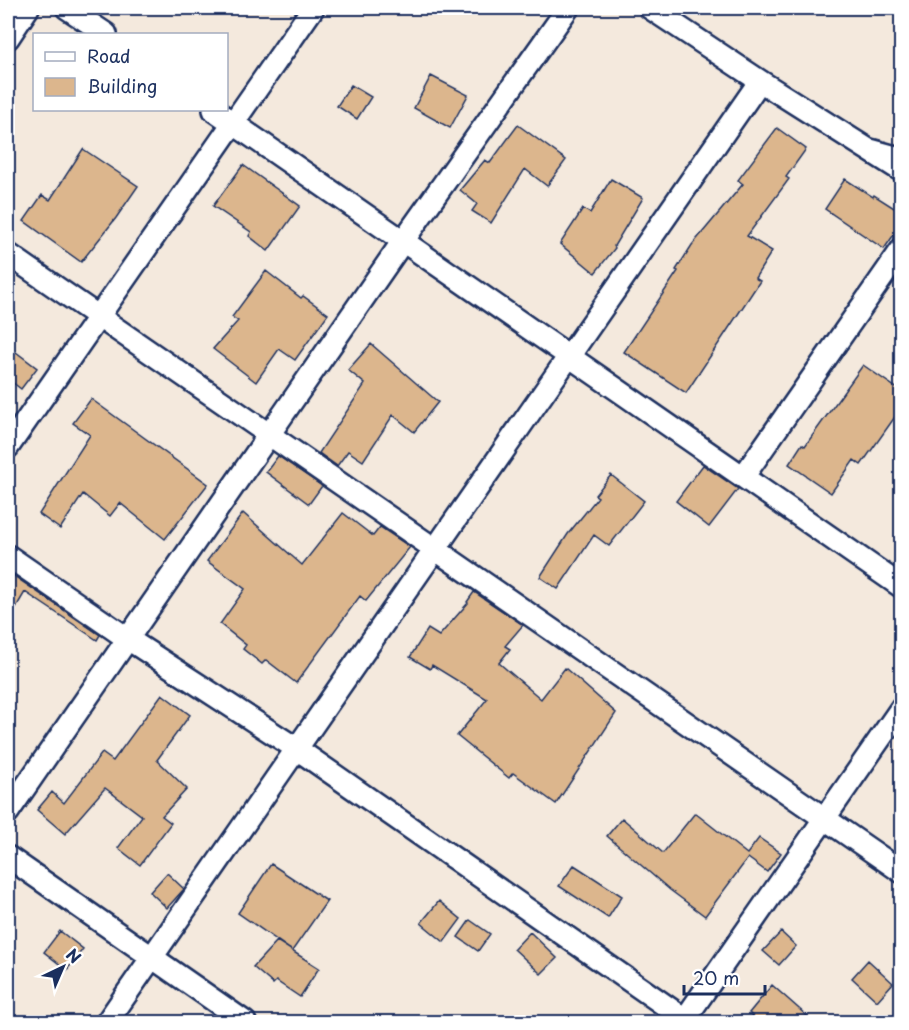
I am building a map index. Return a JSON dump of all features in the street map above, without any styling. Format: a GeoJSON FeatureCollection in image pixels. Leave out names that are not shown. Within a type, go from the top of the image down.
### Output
{"type":"FeatureCollection","features":[{"type":"Feature","properties":{"kind":"street"},"geometry":{"type":"LineString","coordinates":[[8,38],[28,8]]}},
{"type":"Feature","properties":{"kind":"street"},"geometry":{"type":"LineString","coordinates":[[67,8],[104,33]]}},
{"type":"Feature","properties":{"kind":"street"},"geometry":{"type":"LineString","coordinates":[[8,447],[313,8]]}},
{"type":"Feature","properties":{"kind":"street"},"geometry":{"type":"LineString","coordinates":[[8,812],[403,241],[568,8]]}},
{"type":"Feature","properties":{"kind":"street"},"geometry":{"type":"LineString","coordinates":[[650,8],[902,171]]}},
{"type":"Feature","properties":{"kind":"street"},"geometry":{"type":"LineString","coordinates":[[107,1023],[760,81]]}},
{"type":"Feature","properties":{"kind":"street"},"geometry":{"type":"LineString","coordinates":[[215,111],[902,586]]}},
{"type":"Feature","properties":{"kind":"street"},"geometry":{"type":"LineString","coordinates":[[743,477],[902,249]]}},
{"type":"Feature","properties":{"kind":"street"},"geometry":{"type":"LineString","coordinates":[[8,254],[902,872]]}},
{"type":"Feature","properties":{"kind":"street"},"geometry":{"type":"LineString","coordinates":[[8,556],[128,639],[297,749],[686,1021],[902,707]]}},
{"type":"Feature","properties":{"kind":"street"},"geometry":{"type":"LineString","coordinates":[[8,857],[245,1023]]}},
{"type":"Feature","properties":{"kind":"lane"},"geometry":{"type":"LineString","coordinates":[[850,138],[902,153]]}},
{"type":"Feature","properties":{"kind":"building"},"geometry":{"type":"Polygon","coordinates":[[[431,76],[468,95],[450,128],[414,108],[431,76]]]}},
{"type":"Feature","properties":{"kind":"building"},"geometry":{"type":"Polygon","coordinates":[[[351,85],[371,97],[357,119],[337,106],[351,85]]]}},
{"type":"Feature","properties":{"kind":"building"},"geometry":{"type":"Polygon","coordinates":[[[518,125],[566,160],[547,186],[525,169],[491,223],[472,211],[477,204],[460,190],[485,160],[490,163],[518,125]]]}},
{"type":"Feature","properties":{"kind":"building"},"geometry":{"type":"Polygon","coordinates":[[[777,128],[806,149],[786,177],[789,179],[747,236],[772,251],[755,278],[760,281],[686,393],[624,352],[678,271],[676,270],[692,245],[743,184],[738,180],[777,128]]]}},
{"type":"Feature","properties":{"kind":"building"},"geometry":{"type":"Polygon","coordinates":[[[83,149],[138,186],[81,262],[24,221],[42,195],[50,200],[83,149]]]}},
{"type":"Feature","properties":{"kind":"building"},"geometry":{"type":"Polygon","coordinates":[[[243,165],[300,206],[268,251],[249,236],[251,232],[213,206],[243,165]]]}},
{"type":"Feature","properties":{"kind":"building"},"geometry":{"type":"Polygon","coordinates":[[[611,179],[643,198],[614,246],[615,248],[595,273],[560,244],[583,209],[590,213],[611,179]]]}},
{"type":"Feature","properties":{"kind":"building"},"geometry":{"type":"Polygon","coordinates":[[[845,179],[902,213],[902,223],[884,249],[825,209],[845,179]]]}},
{"type":"Feature","properties":{"kind":"building"},"geometry":{"type":"Polygon","coordinates":[[[266,271],[301,298],[303,296],[328,314],[295,360],[279,349],[256,382],[213,349],[238,321],[232,317],[266,271]]]}},
{"type":"Feature","properties":{"kind":"building"},"geometry":{"type":"Polygon","coordinates":[[[371,344],[438,402],[414,432],[393,415],[363,461],[348,451],[337,466],[319,453],[365,384],[348,370],[371,344]]]}},
{"type":"Feature","properties":{"kind":"building"},"geometry":{"type":"Polygon","coordinates":[[[8,346],[37,368],[21,389],[8,379],[8,346]]]}},
{"type":"Feature","properties":{"kind":"building"},"geometry":{"type":"Polygon","coordinates":[[[863,365],[902,392],[902,407],[861,465],[854,460],[831,493],[789,464],[802,444],[805,446],[863,365]]]}},
{"type":"Feature","properties":{"kind":"building"},"geometry":{"type":"Polygon","coordinates":[[[91,399],[208,484],[165,539],[120,503],[110,516],[83,494],[60,529],[39,514],[90,435],[73,423],[91,399]]]}},
{"type":"Feature","properties":{"kind":"building"},"geometry":{"type":"Polygon","coordinates":[[[278,456],[322,486],[309,504],[266,472],[278,456]]]}},
{"type":"Feature","properties":{"kind":"building"},"geometry":{"type":"Polygon","coordinates":[[[703,465],[738,489],[709,527],[676,501],[703,465]]]}},
{"type":"Feature","properties":{"kind":"building"},"geometry":{"type":"Polygon","coordinates":[[[611,475],[644,501],[609,546],[594,535],[558,589],[540,577],[568,534],[598,497],[595,495],[611,475]]]}},
{"type":"Feature","properties":{"kind":"building"},"geometry":{"type":"Polygon","coordinates":[[[243,513],[302,565],[343,513],[373,536],[380,527],[410,547],[366,601],[360,596],[296,683],[266,660],[262,664],[243,649],[246,645],[220,624],[245,589],[207,561],[243,513]]]}},
{"type":"Feature","properties":{"kind":"building"},"geometry":{"type":"Polygon","coordinates":[[[8,572],[100,635],[97,640],[25,592],[8,621],[8,572]]]}},
{"type":"Feature","properties":{"kind":"building"},"geometry":{"type":"Polygon","coordinates":[[[474,592],[523,625],[505,646],[510,649],[499,663],[541,699],[565,668],[616,713],[556,804],[513,773],[509,778],[457,736],[487,699],[432,665],[430,669],[410,657],[428,629],[439,636],[468,603],[474,592]]]}},
{"type":"Feature","properties":{"kind":"building"},"geometry":{"type":"Polygon","coordinates":[[[162,694],[190,715],[157,760],[187,789],[162,816],[171,823],[140,865],[118,848],[142,816],[105,788],[65,834],[37,810],[52,792],[64,803],[102,753],[113,761],[162,694]]]}},
{"type":"Feature","properties":{"kind":"building"},"geometry":{"type":"Polygon","coordinates":[[[695,813],[747,854],[759,838],[781,853],[767,872],[748,858],[705,916],[670,890],[607,836],[622,818],[663,853],[695,813]]]}},
{"type":"Feature","properties":{"kind":"building"},"geometry":{"type":"Polygon","coordinates":[[[271,864],[327,901],[292,951],[319,968],[300,997],[276,981],[273,984],[253,967],[277,941],[291,950],[238,913],[271,864]]]}},
{"type":"Feature","properties":{"kind":"building"},"geometry":{"type":"Polygon","coordinates":[[[574,865],[622,896],[608,918],[559,886],[574,865]]]}},
{"type":"Feature","properties":{"kind":"building"},"geometry":{"type":"Polygon","coordinates":[[[167,873],[184,889],[167,908],[150,892],[167,873]]]}},
{"type":"Feature","properties":{"kind":"building"},"geometry":{"type":"Polygon","coordinates":[[[439,901],[461,919],[444,942],[421,923],[439,901]]]}},
{"type":"Feature","properties":{"kind":"building"},"geometry":{"type":"Polygon","coordinates":[[[470,920],[490,934],[478,951],[458,937],[470,920]]]}},
{"type":"Feature","properties":{"kind":"building"},"geometry":{"type":"Polygon","coordinates":[[[60,931],[83,949],[67,970],[44,952],[60,931]]]}},
{"type":"Feature","properties":{"kind":"building"},"geometry":{"type":"Polygon","coordinates":[[[530,932],[557,958],[541,974],[514,949],[530,932]]]}},
{"type":"Feature","properties":{"kind":"building"},"geometry":{"type":"Polygon","coordinates":[[[781,932],[796,946],[779,965],[763,951],[781,932]]]}},
{"type":"Feature","properties":{"kind":"building"},"geometry":{"type":"Polygon","coordinates":[[[868,960],[893,983],[877,1001],[852,978],[868,960]]]}},
{"type":"Feature","properties":{"kind":"building"},"geometry":{"type":"Polygon","coordinates":[[[772,985],[815,1023],[760,1023],[749,1013],[772,985]]]}}]}
